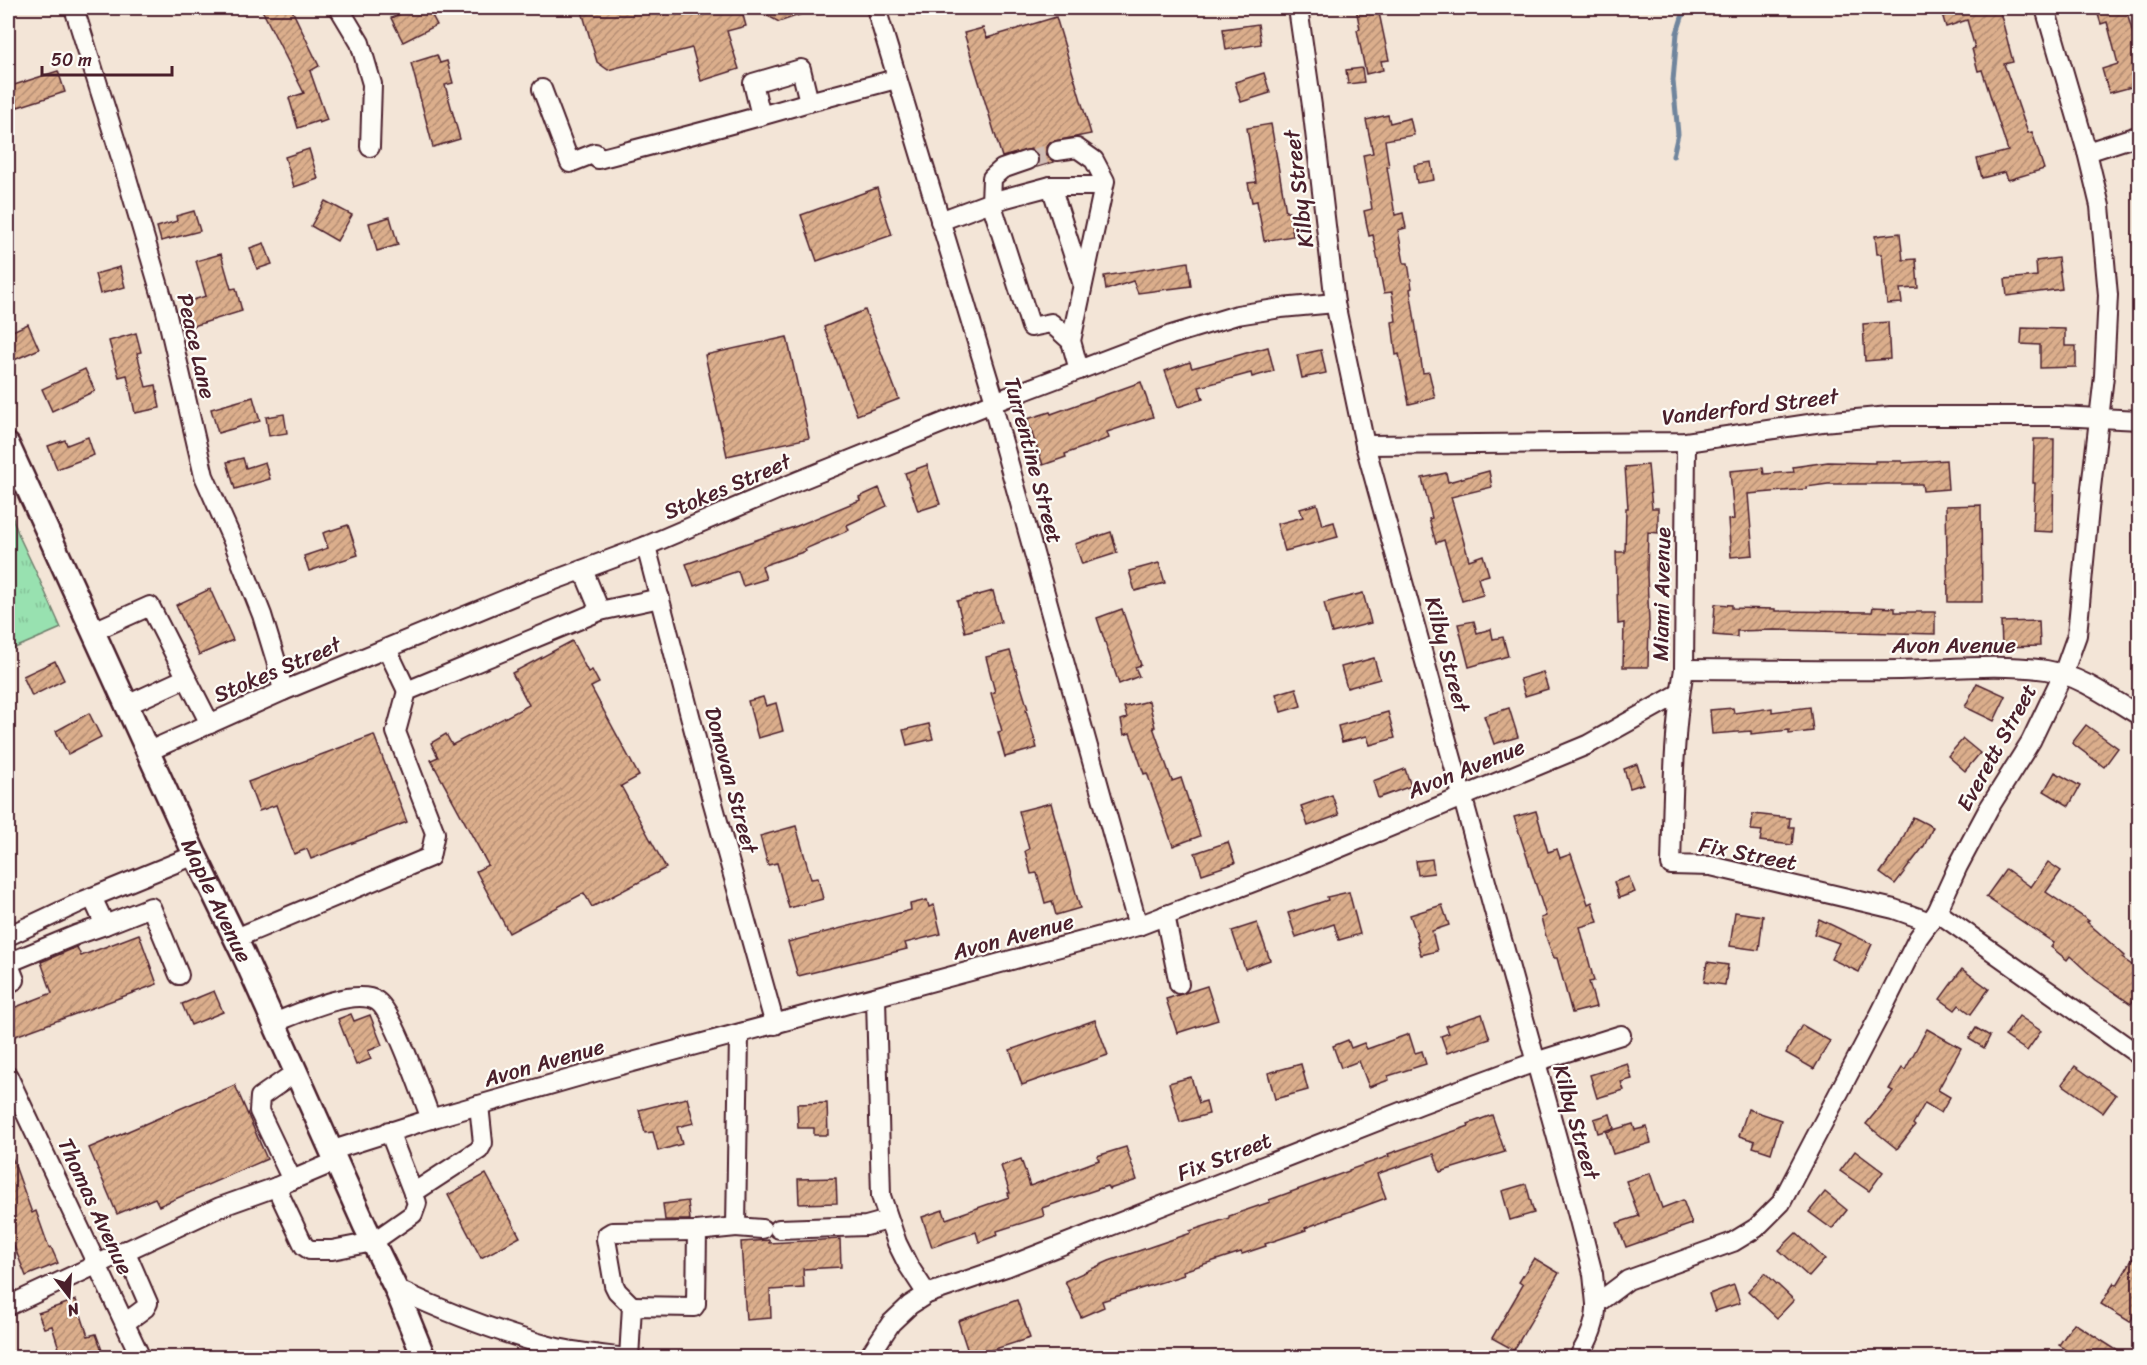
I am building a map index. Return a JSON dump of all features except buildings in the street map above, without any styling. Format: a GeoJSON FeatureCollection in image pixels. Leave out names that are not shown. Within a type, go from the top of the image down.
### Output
{"type":"FeatureCollection","features":[{"type":"Feature","properties":{"kind":"main road","name":"Maple Avenue"},"geometry":{"type":"LineString","coordinates":[[8,444],[71,586],[94,631],[195,855],[236,938],[396,1289],[424,1358]]}},
{"type":"Feature","properties":{"kind":"street","name":"Peace Lane"},"geometry":{"type":"LineString","coordinates":[[74,8],[165,307],[204,476],[262,615],[283,692]]}},
{"type":"Feature","properties":{"kind":"street"},"geometry":{"type":"LineString","coordinates":[[339,8],[360,43],[372,84],[370,147]]}},
{"type":"Feature","properties":{"kind":"street","name":"Turrentine Street"},"geometry":{"type":"LineString","coordinates":[[876,8],[994,398],[992,403],[1138,926]]}},
{"type":"Feature","properties":{"kind":"street","name":"Kilby Street"},"geometry":{"type":"LineString","coordinates":[[1298,8],[1335,303],[1365,445],[1593,1274],[1596,1304]]}},
{"type":"Feature","properties":{"kind":"street","name":"Everett Street"},"geometry":{"type":"LineString","coordinates":[[1596,1304],[1628,1280],[1733,1242],[1756,1228],[1781,1203],[1918,938],[1934,917],[1989,808],[2031,741],[2063,674],[2077,635],[2104,376],[2108,295],[2100,207],[2087,152],[2045,8]]}},
{"type":"Feature","properties":{"kind":"street"},"geometry":{"type":"LineString","coordinates":[[762,116],[753,82],[801,69],[809,102]]}},
{"type":"Feature","properties":{"kind":"street"},"geometry":{"type":"LineString","coordinates":[[542,89],[570,163],[595,153],[597,159],[896,79]]}},
{"type":"Feature","properties":{"kind":"street"},"geometry":{"type":"LineString","coordinates":[[2087,152],[2139,135]]}},
{"type":"Feature","properties":{"kind":"street"},"geometry":{"type":"LineString","coordinates":[[1057,151],[1077,148],[1094,160],[1105,181],[1071,341],[1079,370]]}},
{"type":"Feature","properties":{"kind":"street"},"geometry":{"type":"LineString","coordinates":[[1028,160],[1002,169],[992,178],[991,202],[1031,327],[1051,322],[1071,341]]}},
{"type":"Feature","properties":{"kind":"street"},"geometry":{"type":"LineString","coordinates":[[940,221],[991,202],[1051,186],[1103,186]]}},
{"type":"Feature","properties":{"kind":"street"},"geometry":{"type":"LineString","coordinates":[[1051,186],[1083,284]]}},
{"type":"Feature","properties":{"kind":"street","name":"Stokes Street"},"geometry":{"type":"LineString","coordinates":[[149,751],[283,692],[528,590],[646,546],[798,481],[1079,370],[1215,320],[1281,308],[1335,303]]}},
{"type":"Feature","properties":{"kind":"street","name":"Vanderford Street"},"geometry":{"type":"LineString","coordinates":[[1365,445],[1686,442],[1862,417],[2059,416],[2139,420]]}},
{"type":"Feature","properties":{"kind":"street","name":"Miami Avenue"},"geometry":{"type":"LineString","coordinates":[[1676,745],[1684,669],[1686,442]]}},
{"type":"Feature","properties":{"kind":"street","name":"Donovan Street"},"geometry":{"type":"LineString","coordinates":[[646,546],[712,800],[775,1025]]}},
{"type":"Feature","properties":{"kind":"street"},"geometry":{"type":"LineString","coordinates":[[583,570],[600,610]]}},
{"type":"Feature","properties":{"kind":"street"},"geometry":{"type":"LineString","coordinates":[[407,691],[600,610],[660,598]]}},
{"type":"Feature","properties":{"kind":"street"},"geometry":{"type":"LineString","coordinates":[[94,631],[150,606],[210,724]]}},
{"type":"Feature","properties":{"kind":"street"},"geometry":{"type":"LineString","coordinates":[[236,938],[430,857],[435,833],[396,732],[407,691],[387,649]]}},
{"type":"Feature","properties":{"kind":"street","name":"Avon Avenue"},"geometry":{"type":"LineString","coordinates":[[1684,669],[2011,668],[2046,670],[2095,687],[2139,716]]}},
{"type":"Feature","properties":{"kind":"street"},"geometry":{"type":"LineString","coordinates":[[127,705],[186,678]]}},
{"type":"Feature","properties":{"kind":"street","name":"Avon Avenue"},"geometry":{"type":"LineString","coordinates":[[8,1306],[220,1207],[284,1184],[335,1156],[389,1131],[1138,926],[1303,862],[1587,745],[1680,693]]}},
{"type":"Feature","properties":{"kind":"street","name":"Fix Street"},"geometry":{"type":"LineString","coordinates":[[1676,745],[1671,865],[1710,866],[1934,917],[2139,1056]]}},
{"type":"Feature","properties":{"kind":"street"},"geometry":{"type":"LineString","coordinates":[[8,936],[92,897],[195,855]]}},
{"type":"Feature","properties":{"kind":"street"},"geometry":{"type":"LineString","coordinates":[[92,897],[105,925]]}},
{"type":"Feature","properties":{"kind":"street"},"geometry":{"type":"LineString","coordinates":[[8,984],[15,980],[8,963],[151,907],[179,975]]}},
{"type":"Feature","properties":{"kind":"street"},"geometry":{"type":"LineString","coordinates":[[1165,915],[1179,984]]}},
{"type":"Feature","properties":{"kind":"street"},"geometry":{"type":"LineString","coordinates":[[274,1023],[320,1005],[357,996],[377,1001],[391,1018],[431,1119]]}},
{"type":"Feature","properties":{"kind":"street"},"geometry":{"type":"LineString","coordinates":[[876,998],[881,1196],[888,1220],[908,1265],[927,1294]]}},
{"type":"Feature","properties":{"kind":"street"},"geometry":{"type":"LineString","coordinates":[[736,1227],[739,1035]]}},
{"type":"Feature","properties":{"kind":"street","name":"Fix Street"},"geometry":{"type":"LineString","coordinates":[[868,1358],[891,1323],[910,1305],[927,1294],[1006,1268],[1421,1104],[1535,1062],[1621,1035]]}},
{"type":"Feature","properties":{"kind":"street"},"geometry":{"type":"LineString","coordinates":[[296,1072],[260,1097],[259,1111],[304,1246],[310,1250],[332,1250],[373,1242],[413,1214],[417,1203],[389,1131]]}},
{"type":"Feature","properties":{"kind":"street","name":"Thomas Avenue"},"geometry":{"type":"LineString","coordinates":[[8,1076],[141,1358]]}},
{"type":"Feature","properties":{"kind":"street"},"geometry":{"type":"LineString","coordinates":[[413,1193],[479,1150],[483,1143],[479,1106]]}},
{"type":"Feature","properties":{"kind":"street"},"geometry":{"type":"LineString","coordinates":[[697,1231],[696,1304],[694,1307],[632,1306],[617,1291],[606,1239],[607,1235],[612,1232],[697,1231],[736,1227],[770,1229],[866,1226],[888,1220]]}},
{"type":"Feature","properties":{"kind":"street"},"geometry":{"type":"LineString","coordinates":[[125,1250],[148,1303],[145,1308],[125,1323]]}},
{"type":"Feature","properties":{"kind":"street"},"geometry":{"type":"LineString","coordinates":[[396,1289],[550,1352],[628,1358],[632,1306]]}},
{"type":"Feature","properties":{"kind":"street"},"geometry":{"type":"LineString","coordinates":[[1578,1357],[1592,1331],[1596,1304]]}},
{"type":"Feature","properties":{"kind":"green space"},"geometry":{"type":"Polygon","coordinates":[[[8,505],[19,536],[61,628],[8,651],[8,505]]]}},
{"type":"Feature","properties":{"kind":"waterway"},"geometry":{"type":"LineString","coordinates":[[1673,156],[1678,134],[1673,81],[1677,33],[1685,8]]}},
{"type":"Feature","properties":{"kind":"tunnel"},"geometry":{"type":"LineString","coordinates":[[1028,160],[1057,151]]}}]}
